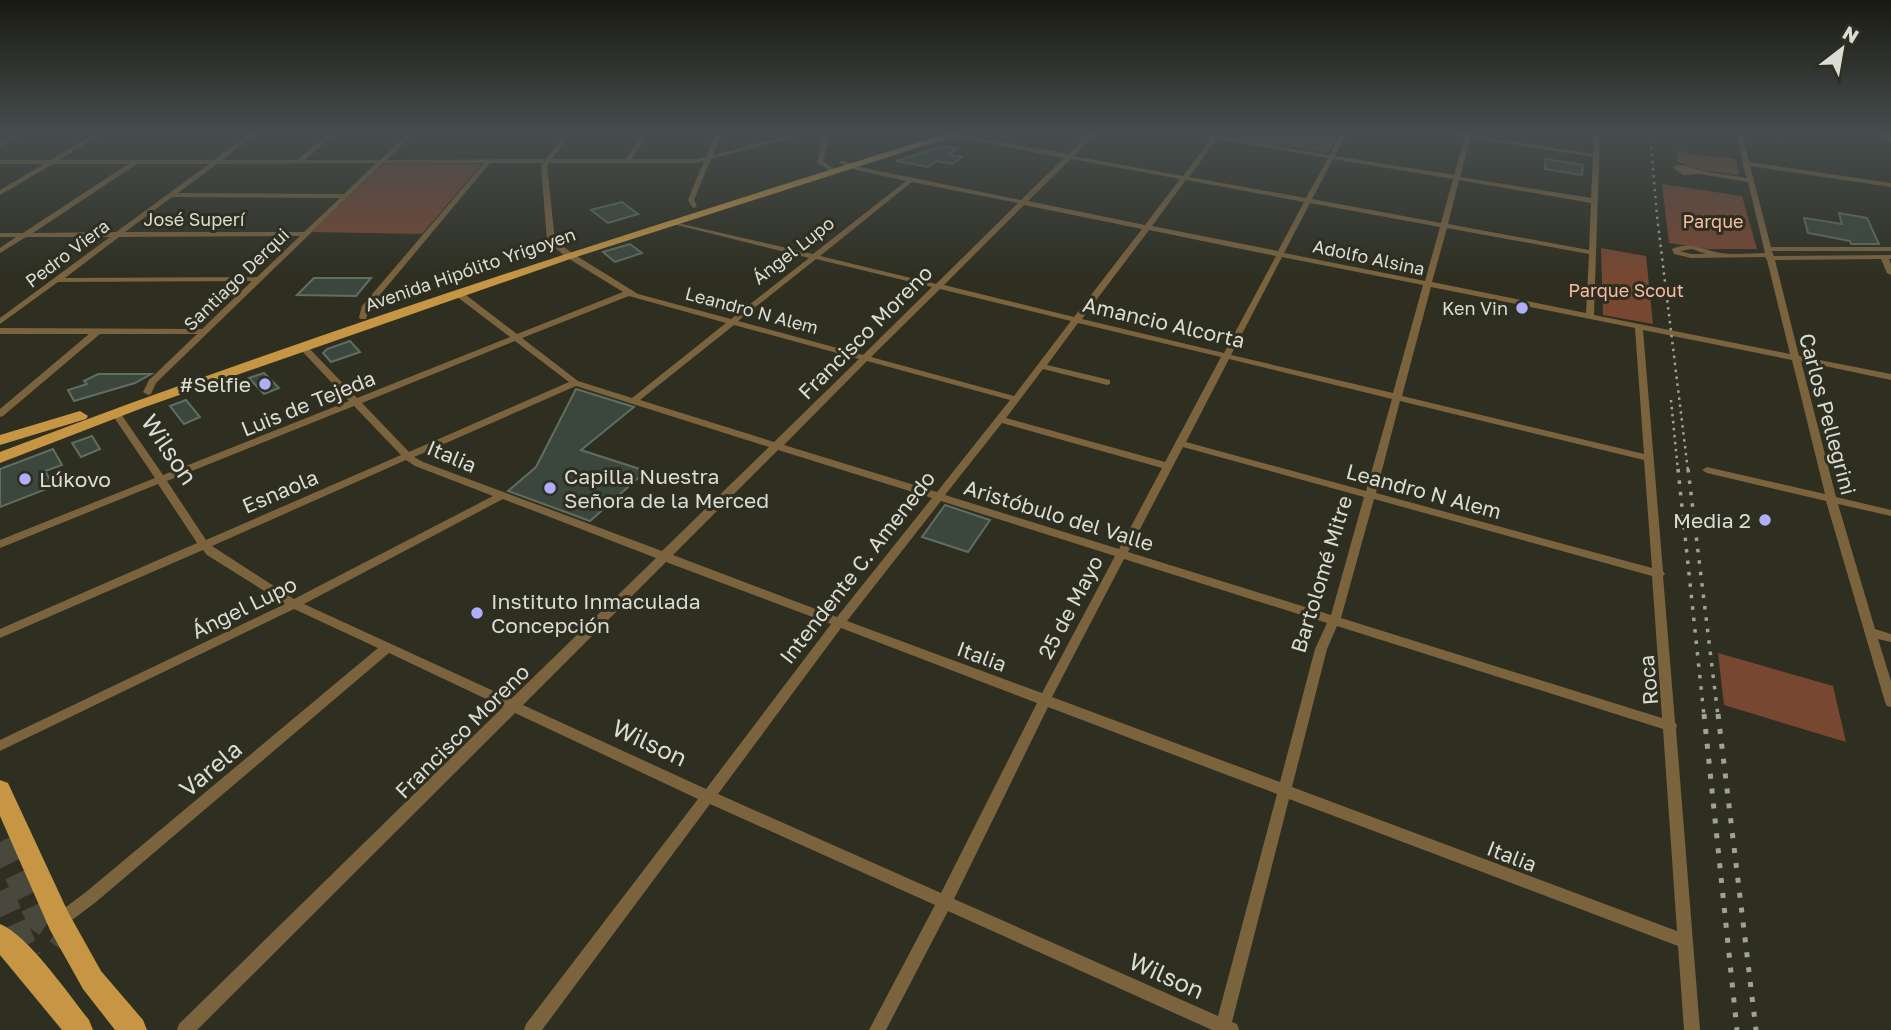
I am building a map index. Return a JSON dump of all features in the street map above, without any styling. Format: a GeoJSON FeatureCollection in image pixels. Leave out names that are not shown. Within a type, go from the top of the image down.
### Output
{"type":"FeatureCollection","features":[{"type":"Feature","properties":{"kind":"main road","name":"Avenida Hipólito Yrigoyen"},"geometry":{"type":"LineString","coordinates":[[0,440],[694,206],[784,181]]}},
{"type":"Feature","properties":{"kind":"main road","name":"Avenida Hipólito Yrigoyen"},"geometry":{"type":"LineString","coordinates":[[0,458],[116,413],[458,294],[564,252],[671,222],[793,181]]}},
{"type":"Feature","properties":{"kind":"main road"},"geometry":{"type":"LineString","coordinates":[[0,790],[59,921],[92,981],[133,1030]]}},
{"type":"Feature","properties":{"kind":"main road"},"geometry":{"type":"LineString","coordinates":[[0,936],[38,977],[79,1030]]}},
{"type":"Feature","properties":{"kind":"street"},"geometry":{"type":"LineString","coordinates":[[0,193],[20,181]]}},
{"type":"Feature","properties":{"kind":"street"},"geometry":{"type":"LineString","coordinates":[[0,251],[106,181]]}},
{"type":"Feature","properties":{"kind":"street","name":"Pedro Viera"},"geometry":{"type":"LineString","coordinates":[[0,323],[190,181]]}},
{"type":"Feature","properties":{"kind":"street","name":"Santiago Derqui"},"geometry":{"type":"LineString","coordinates":[[148,392],[152,382],[361,181]]}},
{"type":"Feature","properties":{"kind":"street"},"geometry":{"type":"LineString","coordinates":[[363,317],[365,308],[472,181]]}},
{"type":"Feature","properties":{"kind":"street"},"geometry":{"type":"LineString","coordinates":[[544,181],[551,241],[564,252]]}},
{"type":"Feature","properties":{"kind":"street"},"geometry":{"type":"LineString","coordinates":[[694,206],[691,200],[699,181]]}},
{"type":"Feature","properties":{"kind":"street","name":"Ángel Lupo"},"geometry":{"type":"LineString","coordinates":[[633,401],[910,181]]}},
{"type":"Feature","properties":{"kind":"street","name":"Adolfo Alsina"},"geometry":{"type":"LineString","coordinates":[[916,181],[1891,377]]}},
{"type":"Feature","properties":{"kind":"street","name":"Francisco Moreno"},"geometry":{"type":"LineString","coordinates":[[185,1030],[1044,181]]}},
{"type":"Feature","properties":{"kind":"street","name":"Intendente C. Amenedo"},"geometry":{"type":"LineString","coordinates":[[532,1030],[838,624],[1042,366],[1182,181]]}},
{"type":"Feature","properties":{"kind":"street"},"geometry":{"type":"LineString","coordinates":[[1195,181],[1592,254]]}},
{"type":"Feature","properties":{"kind":"street","name":"25 de Mayo"},"geometry":{"type":"LineString","coordinates":[[877,1030],[944,903],[1045,699],[1320,181]]}},
{"type":"Feature","properties":{"kind":"street","name":"Bartolomé Mitre"},"geometry":{"type":"LineString","coordinates":[[1225,1029],[1283,790],[1321,649],[1334,621],[1455,181]]}},
{"type":"Feature","properties":{"kind":"street"},"geometry":{"type":"LineString","coordinates":[[1474,181],[1594,201]]}},
{"type":"Feature","properties":{"kind":"street"},"geometry":{"type":"LineString","coordinates":[[1590,317],[1595,181]]}},
{"type":"Feature","properties":{"kind":"street","name":"Carlos Pellegrini"},"geometry":{"type":"LineString","coordinates":[[1749,181],[1831,499],[1891,702]]}},
{"type":"Feature","properties":{"kind":"street"},"geometry":{"type":"LineString","coordinates":[[1865,181],[1891,185]]}},
{"type":"Feature","properties":{"kind":"street"},"geometry":{"type":"LineString","coordinates":[[171,195],[345,196]]}},
{"type":"Feature","properties":{"kind":"street","name":"Amancio Alcorta"},"geometry":{"type":"LineString","coordinates":[[671,222],[1648,458]]}},
{"type":"Feature","properties":{"kind":"street","name":"José Superí"},"geometry":{"type":"LineString","coordinates":[[0,235],[305,234]]}},
{"type":"Feature","properties":{"kind":"street"},"geometry":{"type":"LineString","coordinates":[[1719,255],[1891,249]]}},
{"type":"Feature","properties":{"kind":"street","name":"Leandro N Alem"},"geometry":{"type":"LineString","coordinates":[[564,252],[628,293],[1016,399]]}},
{"type":"Feature","properties":{"kind":"street"},"geometry":{"type":"LineString","coordinates":[[1768,254],[1888,257],[1891,273]]}},
{"type":"Feature","properties":{"kind":"street"},"geometry":{"type":"LineString","coordinates":[[57,280],[258,279]]}},
{"type":"Feature","properties":{"kind":"street","name":"Luis de Tejeda"},"geometry":{"type":"LineString","coordinates":[[0,544],[628,293]]}},
{"type":"Feature","properties":{"kind":"street","name":"Aristóbulo del Valle"},"geometry":{"type":"LineString","coordinates":[[458,294],[575,383],[1671,726]]}},
{"type":"Feature","properties":{"kind":"street","name":"Roca"},"geometry":{"type":"LineString","coordinates":[[1639,327],[1692,1030]]}},
{"type":"Feature","properties":{"kind":"street"},"geometry":{"type":"LineString","coordinates":[[0,331],[204,332]]}},
{"type":"Feature","properties":{"kind":"street"},"geometry":{"type":"LineString","coordinates":[[0,414],[98,331]]}},
{"type":"Feature","properties":{"kind":"street","name":"Italia"},"geometry":{"type":"LineString","coordinates":[[303,347],[354,403],[409,457],[501,496],[664,558],[1686,942]]}},
{"type":"Feature","properties":{"kind":"street"},"geometry":{"type":"LineString","coordinates":[[1042,366],[1107,382]]}},
{"type":"Feature","properties":{"kind":"street","name":"Esnaola"},"geometry":{"type":"LineString","coordinates":[[0,634],[575,383]]}},
{"type":"Feature","properties":{"kind":"street","name":"Wilson"},"geometry":{"type":"LineString","coordinates":[[116,413],[204,545],[295,604],[709,797],[1225,1029]]}},
{"type":"Feature","properties":{"kind":"street"},"geometry":{"type":"LineString","coordinates":[[1000,419],[1168,466]]}},
{"type":"Feature","properties":{"kind":"street","name":"Leandro N Alem"},"geometry":{"type":"LineString","coordinates":[[1180,443],[1659,574]]}},
{"type":"Feature","properties":{"kind":"street"},"geometry":{"type":"LineString","coordinates":[[1707,470],[1891,513]]}},
{"type":"Feature","properties":{"kind":"street","name":"Ángel Lupo"},"geometry":{"type":"LineString","coordinates":[[0,746],[295,604],[501,496]]}},
{"type":"Feature","properties":{"kind":"street"},"geometry":{"type":"LineString","coordinates":[[1871,632],[1891,638]]}},
{"type":"Feature","properties":{"kind":"street","name":"Varela"},"geometry":{"type":"LineString","coordinates":[[59,921],[388,647]]}},
{"type":"Feature","properties":{"kind":"green space"},"geometry":{"type":"Polygon","coordinates":[[[365,181],[467,181],[422,234],[312,232],[365,181]]]}},
{"type":"Feature","properties":{"kind":"green space","name":"Parque"},"geometry":{"type":"Polygon","coordinates":[[[1662,184],[1742,196],[1757,249],[1707,249],[1669,243],[1662,184]]]}},
{"type":"Feature","properties":{"kind":"green space","name":"Parque Scout"},"geometry":{"type":"Polygon","coordinates":[[[1601,248],[1646,256],[1653,324],[1603,315],[1601,248]]]}},
{"type":"Feature","properties":{"kind":"green space"},"geometry":{"type":"Polygon","coordinates":[[[1718,653],[1833,686],[1846,742],[1724,705],[1718,653]]]}},
{"type":"Feature","properties":{"kind":"building"},"geometry":{"type":"Polygon","coordinates":[[[622,202],[638,214],[608,223],[591,210],[622,202]]]}},
{"type":"Feature","properties":{"kind":"building"},"geometry":{"type":"Polygon","coordinates":[[[1839,213],[1867,218],[1879,244],[1851,244],[1850,241],[1808,233],[1804,218],[1842,224],[1839,213]]]}},
{"type":"Feature","properties":{"kind":"building"},"geometry":{"type":"Polygon","coordinates":[[[630,244],[642,253],[615,262],[603,252],[630,244]]]}},
{"type":"Feature","properties":{"kind":"building"},"geometry":{"type":"Polygon","coordinates":[[[314,278],[371,278],[356,296],[297,295],[314,278]]]}},
{"type":"Feature","properties":{"kind":"building"},"geometry":{"type":"Polygon","coordinates":[[[350,341],[360,352],[331,362],[323,353],[327,349],[350,341]]]}},
{"type":"Feature","properties":{"kind":"building","name":"#Selfie"},"geometry":{"type":"Polygon","coordinates":[[[264,373],[279,388],[264,394],[249,378],[264,373]]]}},
{"type":"Feature","properties":{"kind":"building"},"geometry":{"type":"Polygon","coordinates":[[[98,374],[151,374],[135,383],[74,401],[68,390],[87,384],[84,381],[98,374]]]}},
{"type":"Feature","properties":{"kind":"building","name":"Instituto Inmaculada Concepción"},"geometry":{"type":"Polygon","coordinates":[[[576,389],[634,407],[581,450],[646,471],[590,521],[508,491],[536,467],[576,389]]]}},
{"type":"Feature","properties":{"kind":"building"},"geometry":{"type":"Polygon","coordinates":[[[186,400],[200,417],[184,424],[170,406],[186,400]]]}},
{"type":"Feature","properties":{"kind":"building"},"geometry":{"type":"Polygon","coordinates":[[[92,436],[100,449],[81,457],[72,443],[92,436]]]}},
{"type":"Feature","properties":{"kind":"building","name":"Lúkovo"},"geometry":{"type":"Polygon","coordinates":[[[53,449],[62,465],[45,471],[54,486],[0,507],[0,469],[53,449]]]}},
{"type":"Feature","properties":{"kind":"building"},"geometry":{"type":"Polygon","coordinates":[[[945,505],[990,520],[968,552],[922,537],[945,505]]]}},
{"type":"Feature","properties":{"kind":"tunnel"},"geometry":{"type":"LineString","coordinates":[[0,842],[39,920],[67,939]]}},
{"type":"Feature","properties":{"kind":"tunnel"},"geometry":{"type":"LineString","coordinates":[[0,891],[30,958]]}},
{"type":"Feature","properties":{"kind":"railway"},"geometry":{"type":"LineString","coordinates":[[1654,181],[1688,471]]}},
{"type":"Feature","properties":{"kind":"railway"},"geometry":{"type":"LineString","coordinates":[[1671,400],[1678,471]]}},
{"type":"Feature","properties":{"kind":"railway"},"geometry":{"type":"LineString","coordinates":[[1678,469],[1704,716]]}},
{"type":"Feature","properties":{"kind":"railway"},"geometry":{"type":"LineString","coordinates":[[1688,469],[1718,716]]}},
{"type":"Feature","properties":{"kind":"railway"},"geometry":{"type":"LineString","coordinates":[[1704,714],[1737,1030]]}},
{"type":"Feature","properties":{"kind":"railway"},"geometry":{"type":"LineString","coordinates":[[1718,714],[1756,1030]]}},
{"type":"Feature","properties":{"kind":"place","name":"Ken Vin"},"geometry":{"type":"Point","coordinates":[1522,308]}},
{"type":"Feature","properties":{"kind":"place","name":"#Selfie"},"geometry":{"type":"Point","coordinates":[265,384]}},
{"type":"Feature","properties":{"kind":"place","name":"Lúkovo"},"geometry":{"type":"Point","coordinates":[25,479]}},
{"type":"Feature","properties":{"kind":"place","name":"Capilla Nuestra Señora de la Merced"},"geometry":{"type":"Point","coordinates":[550,488]}},
{"type":"Feature","properties":{"kind":"place","name":"Media 2"},"geometry":{"type":"Point","coordinates":[1765,520]}},
{"type":"Feature","properties":{"kind":"place","name":"Instituto Inmaculada Concepción"},"geometry":{"type":"Point","coordinates":[477,613]}}]}
